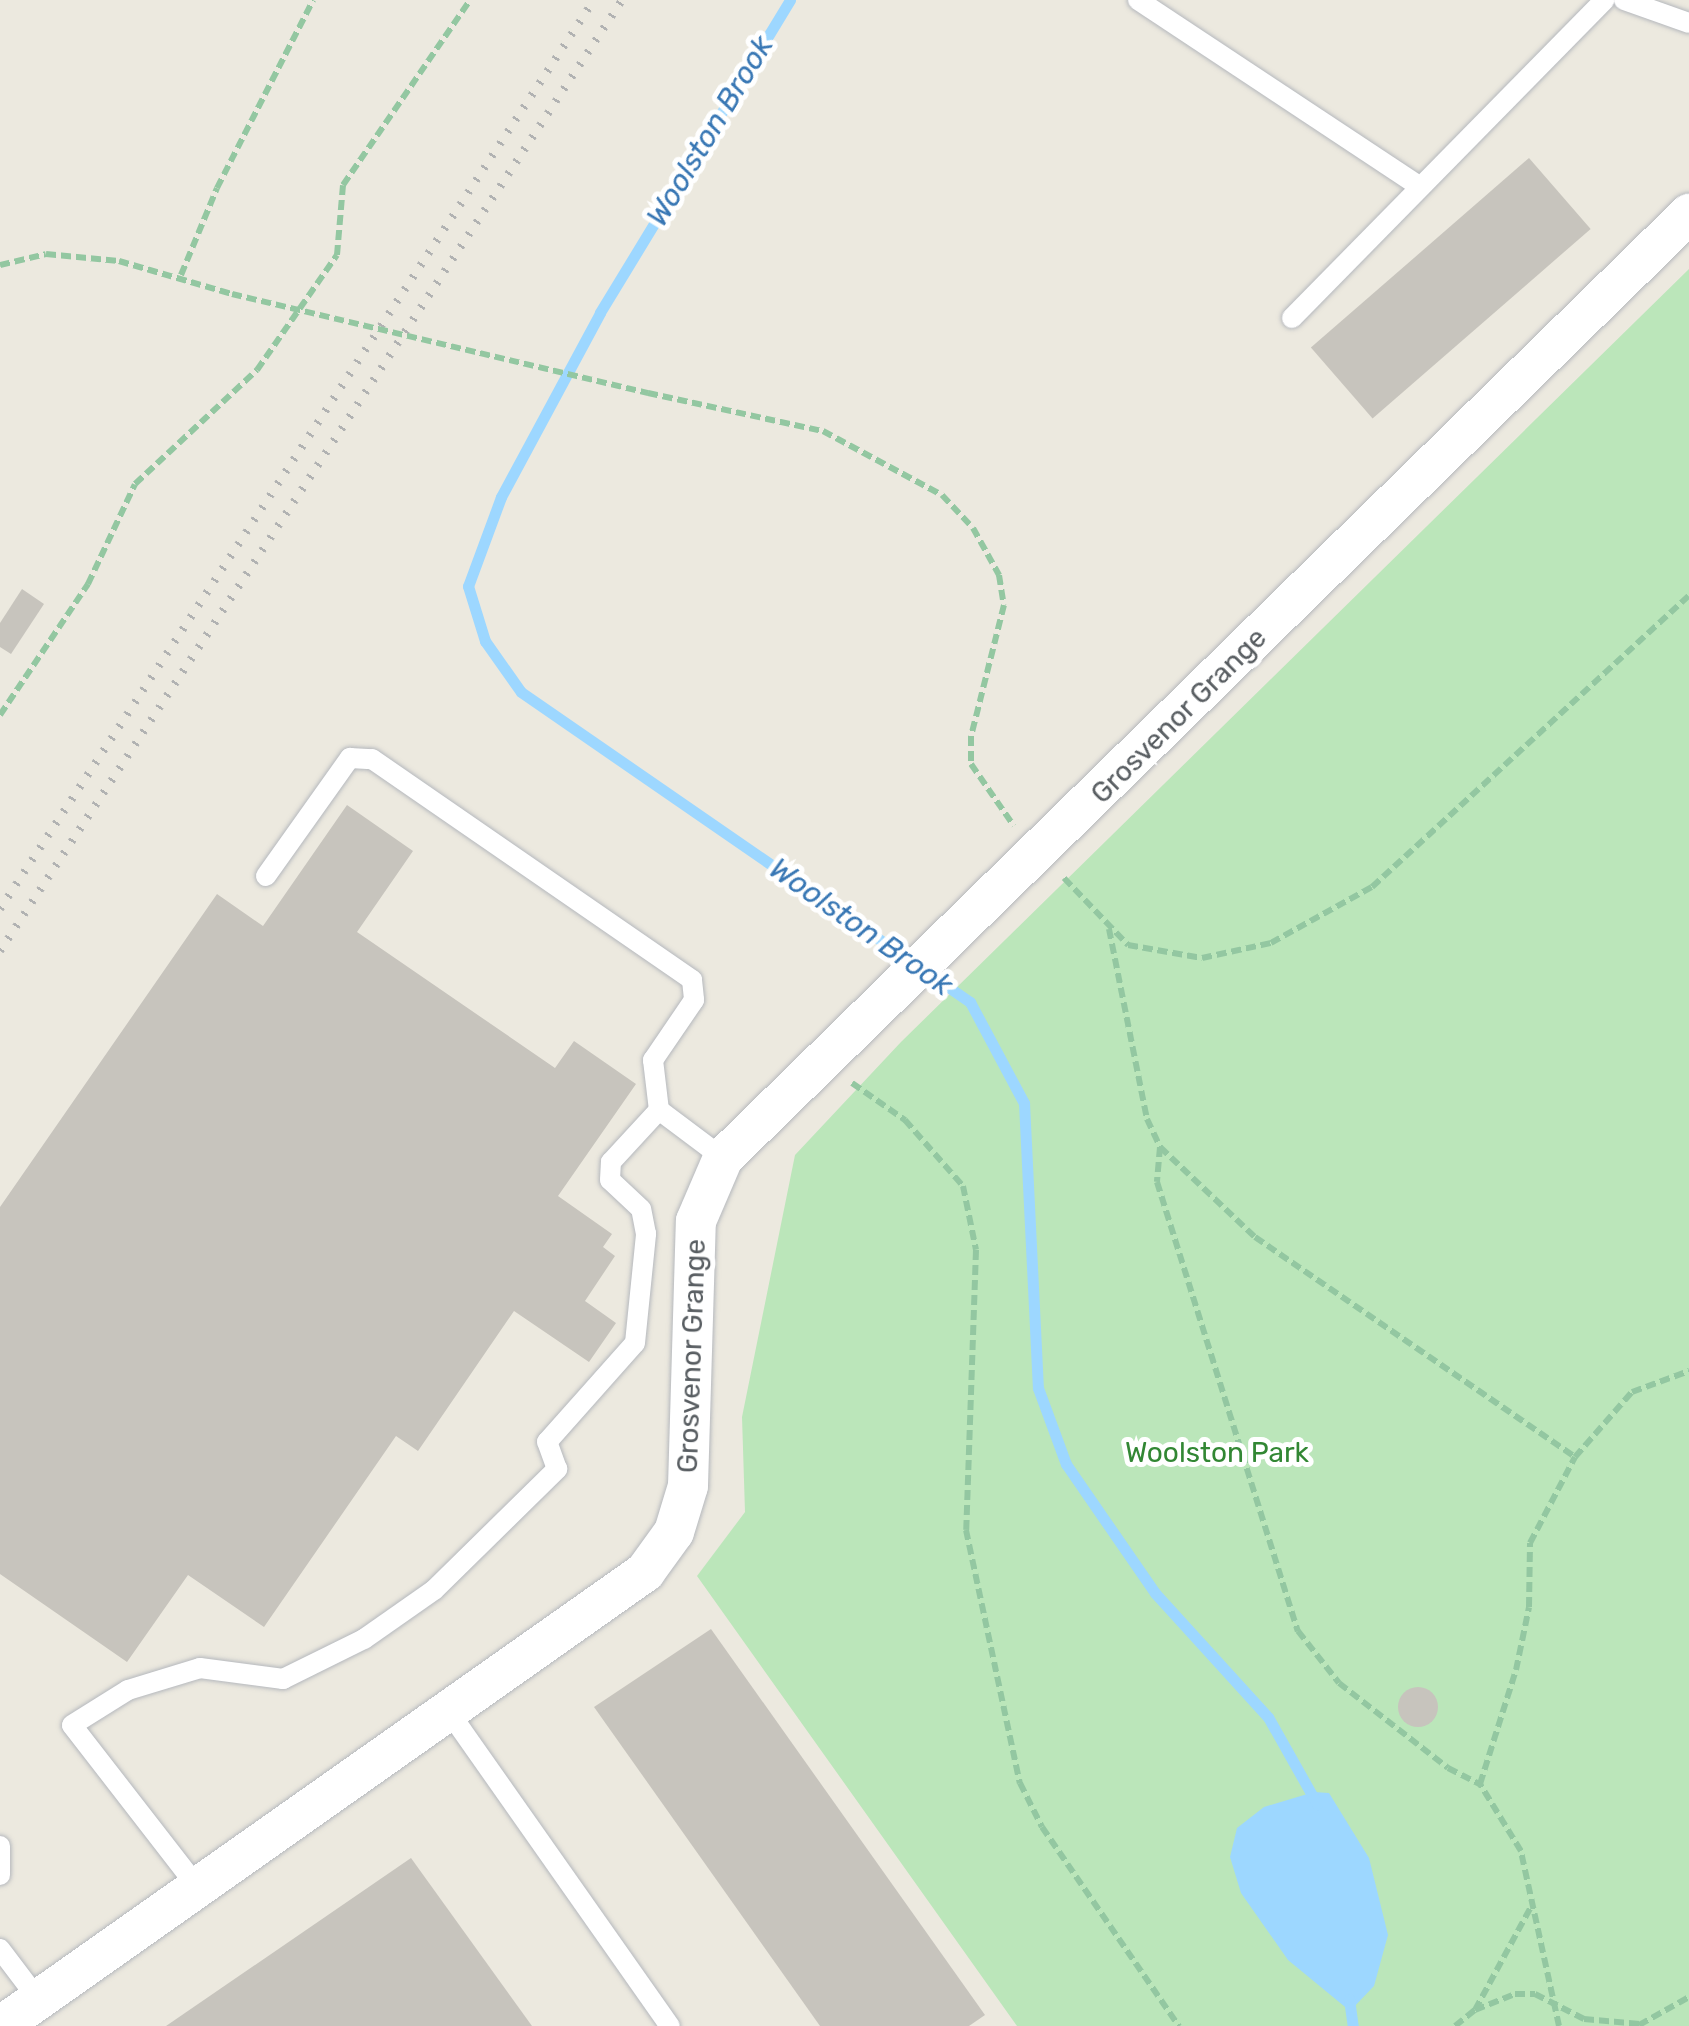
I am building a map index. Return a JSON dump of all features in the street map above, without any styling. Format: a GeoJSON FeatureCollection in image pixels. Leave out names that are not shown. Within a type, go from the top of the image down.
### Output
{"type":"FeatureCollection","features":[{"type":"Feature","properties":{"kind":"street","name":"Grosvenor Grange"},"geometry":{"type":"LineString","coordinates":[[1,2026],[626,1589],[674,1532],[688,1486],[696,1221],[723,1158],[904,987],[1689,214]]}},
{"type":"Feature","properties":{"kind":"lane"},"geometry":{"type":"LineString","coordinates":[[1138,0],[1420,188]]}},
{"type":"Feature","properties":{"kind":"lane"},"geometry":{"type":"LineString","coordinates":[[1292,318],[1605,0]]}},
{"type":"Feature","properties":{"kind":"lane"},"geometry":{"type":"LineString","coordinates":[[1624,0],[1672,8],[1689,23]]}},
{"type":"Feature","properties":{"kind":"lane"},"geometry":{"type":"LineString","coordinates":[[266,876],[350,758],[372,758],[692,980],[694,1000],[653,1060],[659,1110],[723,1158]]}},
{"type":"Feature","properties":{"kind":"lane"},"geometry":{"type":"LineString","coordinates":[[199,1889],[72,1725],[128,1690],[200,1668],[283,1679],[364,1638],[434,1590],[557,1469],[548,1442],[635,1342],[646,1234],[641,1209],[610,1180],[610,1162],[659,1110]]}},
{"type":"Feature","properties":{"kind":"lane"},"geometry":{"type":"LineString","coordinates":[[449,1712],[670,2026]]}},
{"type":"Feature","properties":{"kind":"lane"},"geometry":{"type":"LineString","coordinates":[[0,1846],[0,1875]]}},
{"type":"Feature","properties":{"kind":"lane"},"geometry":{"type":"LineString","coordinates":[[0,1949],[38,1999]]}},
{"type":"Feature","properties":{"kind":"path"},"geometry":{"type":"LineString","coordinates":[[181,275],[217,188],[313,0]]}},
{"type":"Feature","properties":{"kind":"path"},"geometry":{"type":"LineString","coordinates":[[0,715],[88,584],[135,484],[258,370],[337,255],[343,185],[470,0]]}},
{"type":"Feature","properties":{"kind":"path"},"geometry":{"type":"LineString","coordinates":[[0,265],[46,254],[181,275],[232,294],[648,393],[823,430],[942,495],[973,528],[999,575],[1004,605],[971,736],[971,764],[1024,838]]}},
{"type":"Feature","properties":{"kind":"path"},"geometry":{"type":"LineString","coordinates":[[1059,874],[1128,945],[1202,958],[1271,943],[1372,888],[1689,596]]}},
{"type":"Feature","properties":{"kind":"path"},"geometry":{"type":"LineString","coordinates":[[1108,927],[1147,1119],[1160,1147],[1255,1237],[1574,1457]]}},
{"type":"Feature","properties":{"kind":"path"},"geometry":{"type":"LineString","coordinates":[[826,1063],[905,1120],[963,1186],[976,1250],[966,1530],[1020,1782],[1042,1827],[1179,2026]]}},
{"type":"Feature","properties":{"kind":"path"},"geometry":{"type":"LineString","coordinates":[[1160,1147],[1157,1182],[1281,1590],[1318,1660],[1406,1735],[1480,1784],[1521,1851],[1559,2026]]}},
{"type":"Feature","properties":{"kind":"path"},"geometry":{"type":"LineString","coordinates":[[1480,1784],[1516,1670],[1528,1607],[1530,1543],[1574,1457],[1632,1392],[1689,1371]]}},
{"type":"Feature","properties":{"kind":"path"},"geometry":{"type":"LineString","coordinates":[[1406,1735],[1410,1727]]}},
{"type":"Feature","properties":{"kind":"path"},"geometry":{"type":"LineString","coordinates":[[1476,2010],[1531,1907]]}},
{"type":"Feature","properties":{"kind":"path"},"geometry":{"type":"LineString","coordinates":[[1454,2026],[1476,2010],[1516,1994],[1554,2002],[1584,2019],[1639,2025],[1689,1996]]}},
{"type":"Feature","properties":{"kind":"green space","name":"Woolston Park"},"geometry":{"type":"Polygon","coordinates":[[[1689,269],[1689,2026],[1017,2026],[697,1576],[745,1512],[742,1417],[795,1155],[901,1042],[1689,269]]]}},
{"type":"Feature","properties":{"kind":"water"},"geometry":{"type":"Polygon","coordinates":[[[1314,1792],[1329,1793],[1369,1858],[1388,1935],[1374,1986],[1350,2011],[1288,1960],[1241,1893],[1230,1857],[1237,1828],[1264,1807],[1314,1792]]]}},
{"type":"Feature","properties":{"kind":"building"},"geometry":{"type":"Polygon","coordinates":[[[1529,158],[1591,229],[1373,419],[1311,348],[1529,158]]]}},
{"type":"Feature","properties":{"kind":"building"},"geometry":{"type":"Polygon","coordinates":[[[22,589],[44,604],[11,654],[0,647],[0,623],[22,589]]]}},
{"type":"Feature","properties":{"kind":"building"},"geometry":{"type":"Polygon","coordinates":[[[347,805],[413,851],[357,932],[555,1068],[574,1041],[636,1084],[558,1196],[612,1234],[603,1247],[615,1256],[585,1301],[616,1323],[589,1362],[514,1311],[418,1451],[396,1436],[264,1627],[188,1575],[127,1662],[0,1574],[0,1207],[217,894],[263,926],[347,805]]]}},
{"type":"Feature","properties":{"kind":"building"},"geometry":{"type":"Polygon","coordinates":[[[711,1629],[985,2015],[969,2026],[820,2026],[594,1707],[711,1629]]]}},
{"type":"Feature","properties":{"kind":"building"},"geometry":{"type":"Polygon","coordinates":[[[1418,1687],[1432,1693],[1438,1707],[1432,1721],[1418,1727],[1404,1721],[1398,1707],[1404,1693],[1418,1687]]]}},
{"type":"Feature","properties":{"kind":"building"},"geometry":{"type":"Polygon","coordinates":[[[411,1858],[532,2026],[166,2026],[411,1858]]]}},
{"type":"Feature","properties":{"kind":"waterway","name":"Woolston Brook"},"geometry":{"type":"LineString","coordinates":[[790,0],[600,313],[501,497],[468,586],[485,641],[521,692],[970,1002],[1024,1103],[1038,1388],[1066,1464],[1155,1593],[1268,1717],[1317,1804]]}},
{"type":"Feature","properties":{"kind":"waterway","name":"Woolston Brook"},"geometry":{"type":"LineString","coordinates":[[1349,1999],[1353,2026]]}},
{"type":"Feature","properties":{"kind":"railway"},"geometry":{"type":"LineString","coordinates":[[0,909],[594,0]]}},
{"type":"Feature","properties":{"kind":"railway"},"geometry":{"type":"LineString","coordinates":[[0,951],[622,0]]}}]}
